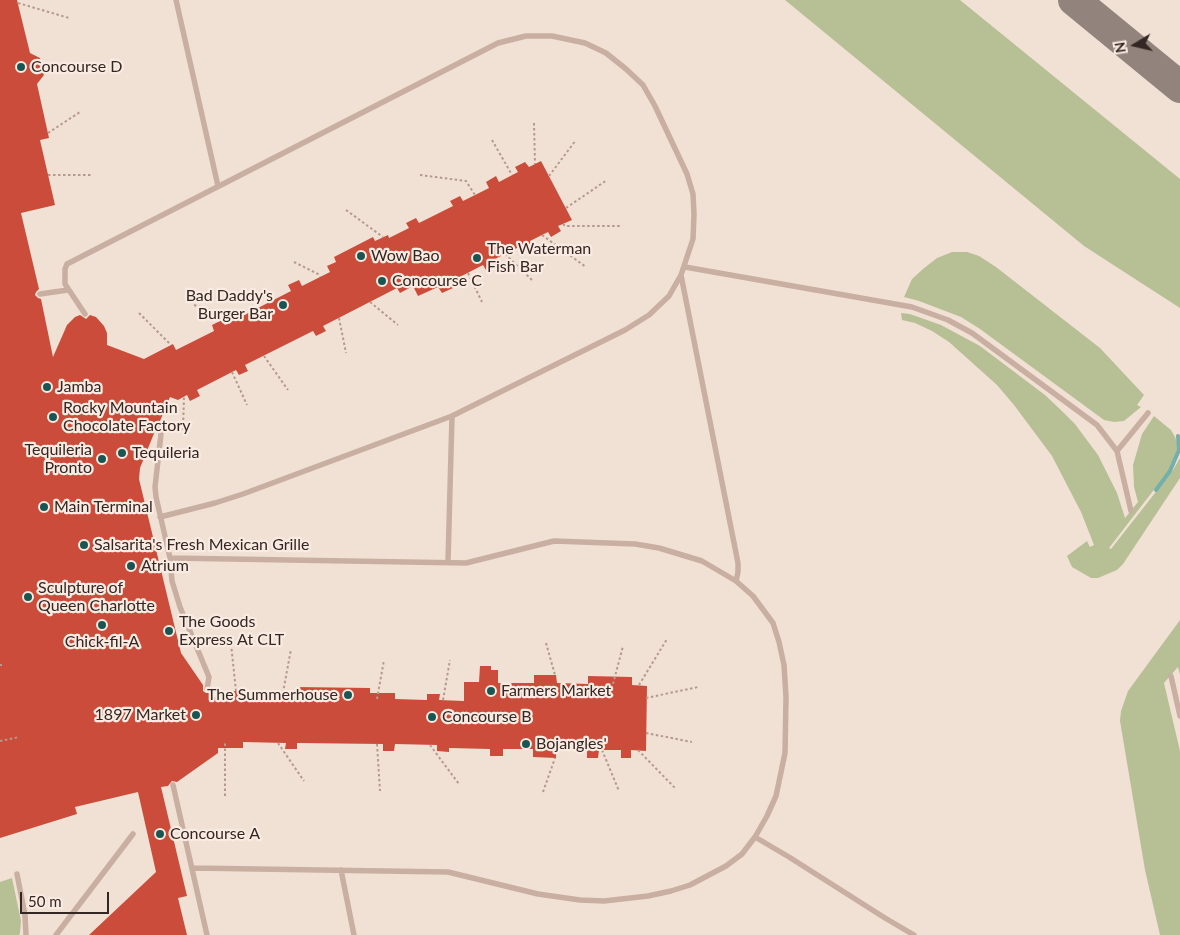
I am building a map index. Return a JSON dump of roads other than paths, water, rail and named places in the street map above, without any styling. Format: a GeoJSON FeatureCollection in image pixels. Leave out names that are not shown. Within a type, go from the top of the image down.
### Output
{"type":"FeatureCollection","features":[{"type":"Feature","properties":{"kind":"lane"},"geometry":{"type":"LineString","coordinates":[[176,0],[218,186]]}},
{"type":"Feature","properties":{"kind":"lane"},"geometry":{"type":"LineString","coordinates":[[85,314],[68,290],[64,278],[67,264],[498,43],[526,36],[552,36],[585,43],[606,53],[643,85],[656,106],[687,174],[693,194],[693,239],[685,267],[668,296],[648,315],[625,330],[452,416],[215,504],[160,517]]}},
{"type":"Feature","properties":{"kind":"lane"},"geometry":{"type":"LineString","coordinates":[[685,267],[912,307],[948,320],[972,333],[1097,425],[1117,451],[1131,510]]}},
{"type":"Feature","properties":{"kind":"lane"},"geometry":{"type":"LineString","coordinates":[[681,275],[738,563],[736,581]]}},
{"type":"Feature","properties":{"kind":"lane"},"geometry":{"type":"LineString","coordinates":[[40,294],[68,290]]}},
{"type":"Feature","properties":{"kind":"lane"},"geometry":{"type":"LineString","coordinates":[[1117,451],[1148,413]]}},
{"type":"Feature","properties":{"kind":"lane"},"geometry":{"type":"LineString","coordinates":[[448,562],[452,416]]}},
{"type":"Feature","properties":{"kind":"lane"},"geometry":{"type":"LineString","coordinates":[[158,425],[161,434],[155,487],[160,517],[170,558],[172,581],[180,607],[209,677],[207,690]]}},
{"type":"Feature","properties":{"kind":"lane"},"geometry":{"type":"LineString","coordinates":[[170,558],[466,563],[554,541],[635,544],[659,548],[690,556],[711,566],[736,581],[753,596],[773,623],[784,665],[786,731],[781,774],[776,796],[755,837],[742,854],[726,866],[690,885],[648,896],[604,901],[580,900],[538,894],[448,872],[192,868]]}},
{"type":"Feature","properties":{"kind":"lane"},"geometry":{"type":"LineString","coordinates":[[1171,676],[1180,716]]}},
{"type":"Feature","properties":{"kind":"lane"},"geometry":{"type":"LineString","coordinates":[[173,785],[207,935]]}},
{"type":"Feature","properties":{"kind":"lane"},"geometry":{"type":"LineString","coordinates":[[56,935],[133,834]]}},
{"type":"Feature","properties":{"kind":"lane"},"geometry":{"type":"LineString","coordinates":[[755,837],[914,935]]}},
{"type":"Feature","properties":{"kind":"lane"},"geometry":{"type":"LineString","coordinates":[[341,870],[354,935]]}},
{"type":"Feature","properties":{"kind":"lane"},"geometry":{"type":"LineString","coordinates":[[17,874],[25,915],[26,935]]}},
{"type":"Feature","properties":{"kind":"waterway"},"geometry":{"type":"LineString","coordinates":[[1156,490],[1170,471],[1179,450],[1178,436]]}},
{"type":"Feature","properties":{"kind":"place","name":"Concourse D"},"geometry":{"type":"Point","coordinates":[21,67]}},
{"type":"Feature","properties":{"kind":"place","name":"Wow Bao"},"geometry":{"type":"Point","coordinates":[361,256]}},
{"type":"Feature","properties":{"kind":"place","name":"The Waterman Fish Bar"},"geometry":{"type":"Point","coordinates":[477,258]}},
{"type":"Feature","properties":{"kind":"place","name":"Concourse C"},"geometry":{"type":"Point","coordinates":[382,281]}},
{"type":"Feature","properties":{"kind":"place","name":"Bad Daddy's Burger Bar"},"geometry":{"type":"Point","coordinates":[283,305]}},
{"type":"Feature","properties":{"kind":"place","name":"Jamba"},"geometry":{"type":"Point","coordinates":[47,387]}},
{"type":"Feature","properties":{"kind":"place","name":"Rocky Mountain Chocolate Factory"},"geometry":{"type":"Point","coordinates":[53,417]}},
{"type":"Feature","properties":{"kind":"place","name":"Tequileria"},"geometry":{"type":"Point","coordinates":[122,453]}},
{"type":"Feature","properties":{"kind":"place","name":"Tequileria Pronto"},"geometry":{"type":"Point","coordinates":[102,459]}},
{"type":"Feature","properties":{"kind":"place","name":"Main Terminal"},"geometry":{"type":"Point","coordinates":[44,507]}},
{"type":"Feature","properties":{"kind":"place","name":"Salsarita's Fresh Mexican Grille"},"geometry":{"type":"Point","coordinates":[84,545]}},
{"type":"Feature","properties":{"kind":"place","name":"Atrium"},"geometry":{"type":"Point","coordinates":[131,566]}},
{"type":"Feature","properties":{"kind":"place","name":"Sculpture of Queen Charlotte"},"geometry":{"type":"Point","coordinates":[28,597]}},
{"type":"Feature","properties":{"kind":"place","name":"Chick-fil-A"},"geometry":{"type":"Point","coordinates":[102,625]}},
{"type":"Feature","properties":{"kind":"place","name":"The Goods Express At CLT"},"geometry":{"type":"Point","coordinates":[169,631]}},
{"type":"Feature","properties":{"kind":"place","name":"Farmers Market"},"geometry":{"type":"Point","coordinates":[491,691]}},
{"type":"Feature","properties":{"kind":"place","name":"The Summerhouse"},"geometry":{"type":"Point","coordinates":[348,695]}},
{"type":"Feature","properties":{"kind":"place","name":"1897 Market"},"geometry":{"type":"Point","coordinates":[196,715]}},
{"type":"Feature","properties":{"kind":"place","name":"Concourse B"},"geometry":{"type":"Point","coordinates":[432,717]}},
{"type":"Feature","properties":{"kind":"place","name":"Bojangles'"},"geometry":{"type":"Point","coordinates":[526,744]}},
{"type":"Feature","properties":{"kind":"place","name":"Concourse A"},"geometry":{"type":"Point","coordinates":[160,834]}}]}
